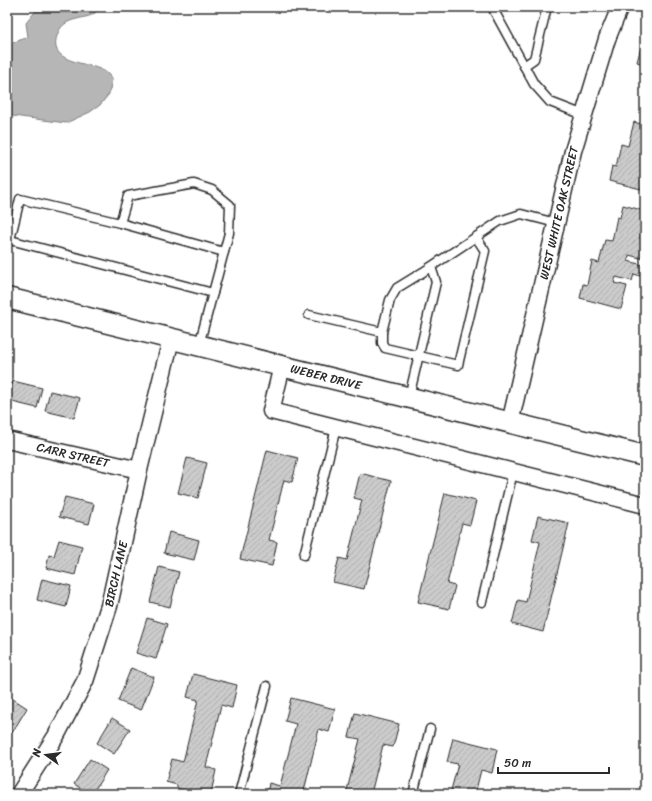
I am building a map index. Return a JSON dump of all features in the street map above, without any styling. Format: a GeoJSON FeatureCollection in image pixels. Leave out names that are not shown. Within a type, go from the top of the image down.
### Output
{"type":"FeatureCollection","features":[{"type":"Feature","properties":{"kind":"street","name":"WEST WHITE OAK STREET"},"geometry":{"type":"LineString","coordinates":[[510,423],[573,151],[606,39],[620,7]]}},
{"type":"Feature","properties":{"kind":"street","name":"WEBER DRIVE"},"geometry":{"type":"LineString","coordinates":[[7,298],[645,456]]}},
{"type":"Feature","properties":{"kind":"street","name":"BIRCH LANE"},"geometry":{"type":"LineString","coordinates":[[19,794],[56,736],[85,681],[109,606],[139,470],[171,339]]}},
{"type":"Feature","properties":{"kind":"street"},"geometry":{"type":"LineString","coordinates":[[282,366],[271,411],[645,505]]}},
{"type":"Feature","properties":{"kind":"street","name":"CARR STREET"},"geometry":{"type":"LineString","coordinates":[[7,440],[139,470]]}},
{"type":"Feature","properties":{"kind":"lane"},"geometry":{"type":"LineString","coordinates":[[492,7],[534,84],[550,102],[584,115]]}},
{"type":"Feature","properties":{"kind":"lane"},"geometry":{"type":"LineString","coordinates":[[524,66],[534,59],[547,7]]}},
{"type":"Feature","properties":{"kind":"lane"},"geometry":{"type":"LineString","coordinates":[[120,223],[128,196],[194,184],[212,190],[230,205],[229,233],[199,346]]}},
{"type":"Feature","properties":{"kind":"lane"},"geometry":{"type":"LineString","coordinates":[[213,293],[9,240],[20,199],[120,223],[224,252]]}},
{"type":"Feature","properties":{"kind":"lane"},"geometry":{"type":"LineString","coordinates":[[476,237],[484,251],[458,365],[385,348],[382,343],[382,332],[390,300],[397,288],[500,221],[521,214],[556,223]]}},
{"type":"Feature","properties":{"kind":"lane"},"geometry":{"type":"LineString","coordinates":[[409,398],[436,282],[431,267]]}},
{"type":"Feature","properties":{"kind":"lane"},"geometry":{"type":"LineString","coordinates":[[309,315],[382,332]]}},
{"type":"Feature","properties":{"kind":"lane"},"geometry":{"type":"LineString","coordinates":[[304,555],[336,428]]}},
{"type":"Feature","properties":{"kind":"lane"},"geometry":{"type":"LineString","coordinates":[[482,602],[513,472]]}},
{"type":"Feature","properties":{"kind":"lane"},"geometry":{"type":"LineString","coordinates":[[239,794],[267,686]]}},
{"type":"Feature","properties":{"kind":"lane"},"geometry":{"type":"LineString","coordinates":[[413,794],[430,729]]}},
{"type":"Feature","properties":{"kind":"shaded area"},"geometry":{"type":"Polygon","coordinates":[[[39,7],[101,7],[92,15],[68,22],[58,33],[56,43],[57,51],[62,56],[104,71],[112,80],[109,94],[100,105],[90,112],[66,123],[13,116],[7,113],[7,45],[28,37],[26,23],[39,7]]]}},
{"type":"Feature","properties":{"kind":"building"},"geometry":{"type":"Polygon","coordinates":[[[645,46],[645,64],[637,62],[641,47],[644,48],[645,46]]]}},
{"type":"Feature","properties":{"kind":"building"},"geometry":{"type":"Polygon","coordinates":[[[645,106],[645,160],[643,165],[645,166],[645,190],[609,181],[612,166],[616,167],[621,144],[628,146],[634,122],[641,124],[645,106]]]}},
{"type":"Feature","properties":{"kind":"building"},"geometry":{"type":"Polygon","coordinates":[[[623,205],[645,211],[645,235],[641,234],[640,239],[645,240],[645,255],[644,259],[629,255],[628,261],[643,265],[640,276],[634,274],[632,281],[616,277],[614,283],[627,286],[621,309],[580,298],[583,284],[587,285],[592,261],[599,263],[605,240],[612,241],[617,217],[620,218],[623,205]]]}},
{"type":"Feature","properties":{"kind":"building"},"geometry":{"type":"Polygon","coordinates":[[[13,381],[42,388],[37,408],[8,401],[13,381]]]}},
{"type":"Feature","properties":{"kind":"building"},"geometry":{"type":"Polygon","coordinates":[[[50,391],[80,398],[74,418],[45,411],[50,391]]]}},
{"type":"Feature","properties":{"kind":"building"},"geometry":{"type":"Polygon","coordinates":[[[267,450],[298,458],[292,482],[284,480],[269,540],[277,542],[272,566],[240,559],[267,450]]]}},
{"type":"Feature","properties":{"kind":"building"},"geometry":{"type":"Polygon","coordinates":[[[187,458],[207,463],[198,498],[178,493],[187,458]]]}},
{"type":"Feature","properties":{"kind":"building"},"geometry":{"type":"Polygon","coordinates":[[[360,473],[391,481],[364,589],[333,582],[339,558],[347,560],[362,500],[354,498],[360,473]]]}},
{"type":"Feature","properties":{"kind":"building"},"geometry":{"type":"Polygon","coordinates":[[[445,493],[476,501],[470,525],[462,523],[447,584],[455,586],[449,609],[418,602],[445,493]]]}},
{"type":"Feature","properties":{"kind":"building"},"geometry":{"type":"Polygon","coordinates":[[[65,497],[94,504],[89,524],[59,517],[65,497]]]}},
{"type":"Feature","properties":{"kind":"building"},"geometry":{"type":"Polygon","coordinates":[[[538,516],[569,523],[543,632],[512,624],[518,600],[526,602],[540,542],[532,540],[538,516]]]}},
{"type":"Feature","properties":{"kind":"building"},"geometry":{"type":"Polygon","coordinates":[[[169,532],[199,540],[194,560],[164,553],[169,532]]]}},
{"type":"Feature","properties":{"kind":"building"},"geometry":{"type":"Polygon","coordinates":[[[59,540],[82,546],[75,575],[46,568],[49,555],[54,556],[59,540]]]}},
{"type":"Feature","properties":{"kind":"building"},"geometry":{"type":"Polygon","coordinates":[[[159,567],[179,572],[170,607],[150,602],[159,567]]]}},
{"type":"Feature","properties":{"kind":"building"},"geometry":{"type":"Polygon","coordinates":[[[42,579],[71,586],[66,607],[37,600],[42,579]]]}},
{"type":"Feature","properties":{"kind":"building"},"geometry":{"type":"Polygon","coordinates":[[[147,618],[167,624],[156,659],[136,653],[147,618]]]}},
{"type":"Feature","properties":{"kind":"building"},"geometry":{"type":"Polygon","coordinates":[[[131,668],[154,677],[141,710],[118,701],[131,668]]]}},
{"type":"Feature","properties":{"kind":"building"},"geometry":{"type":"Polygon","coordinates":[[[193,674],[237,685],[232,708],[221,705],[206,767],[216,770],[211,793],[200,790],[199,793],[177,788],[177,785],[166,782],[172,759],[183,762],[198,700],[187,697],[193,674]]]}},
{"type":"Feature","properties":{"kind":"building"},"geometry":{"type":"Polygon","coordinates":[[[10,697],[27,708],[12,733],[7,730],[7,702],[10,697]]]}},
{"type":"Feature","properties":{"kind":"building"},"geometry":{"type":"Polygon","coordinates":[[[291,698],[335,709],[329,732],[319,729],[304,791],[314,794],[267,794],[269,783],[280,786],[296,724],[285,721],[291,698]]]}},
{"type":"Feature","properties":{"kind":"building"},"geometry":{"type":"Polygon","coordinates":[[[355,713],[399,724],[393,747],[383,745],[371,794],[346,794],[360,739],[349,737],[355,713]]]}},
{"type":"Feature","properties":{"kind":"building"},"geometry":{"type":"Polygon","coordinates":[[[112,718],[130,729],[114,754],[97,743],[112,718]]]}},
{"type":"Feature","properties":{"kind":"building"},"geometry":{"type":"Polygon","coordinates":[[[453,738],[497,749],[492,773],[481,770],[475,794],[450,794],[458,764],[447,762],[453,738]]]}},
{"type":"Feature","properties":{"kind":"building"},"geometry":{"type":"Polygon","coordinates":[[[90,759],[107,770],[92,794],[74,784],[90,759]]]}}]}
